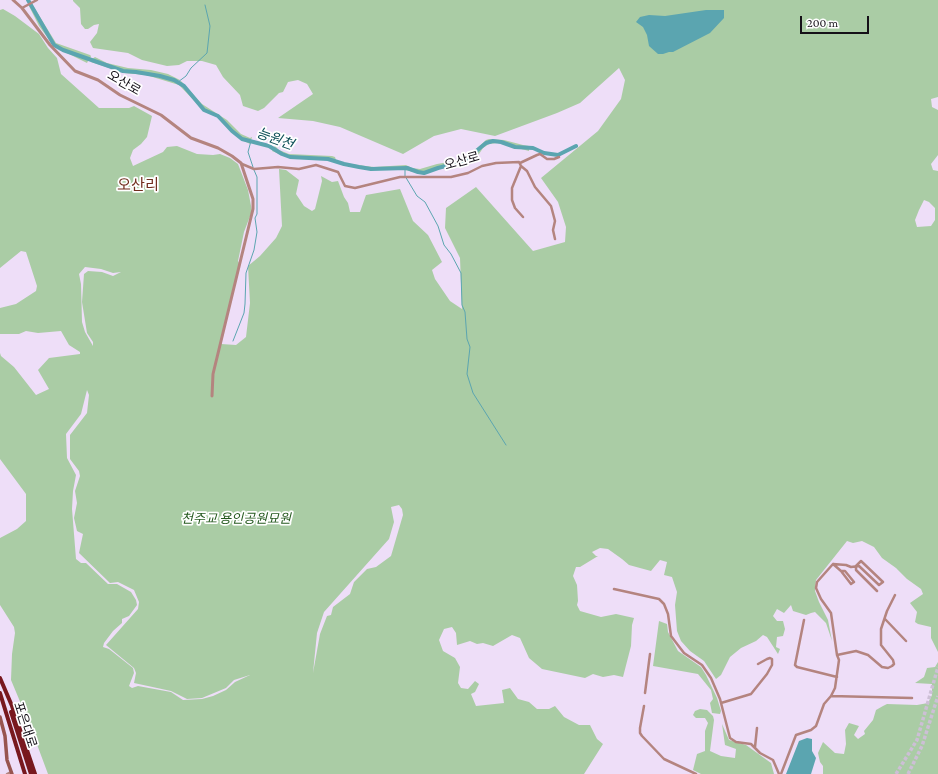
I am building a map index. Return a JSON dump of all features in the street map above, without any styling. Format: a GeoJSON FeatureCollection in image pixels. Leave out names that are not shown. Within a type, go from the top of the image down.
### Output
{"type":"FeatureCollection","features":[{"type":"Feature","properties":{"kind":"highway"},"geometry":{"type":"LineString","coordinates":[[0,678],[12,706],[35,774]]}},
{"type":"Feature","properties":{"kind":"highway","name":"포은대로"},"geometry":{"type":"LineString","coordinates":[[0,682],[31,774]]}},
{"type":"Feature","properties":{"kind":"highway","name":"포은대로"},"geometry":{"type":"LineString","coordinates":[[0,693],[25,774]]}},
{"type":"Feature","properties":{"kind":"main road"},"geometry":{"type":"LineString","coordinates":[[0,718],[5,736],[7,760],[11,773]]}},
{"type":"Feature","properties":{"kind":"street","name":"오산로"},"geometry":{"type":"LineString","coordinates":[[13,0],[22,8],[50,45],[75,70],[99,80],[120,95],[161,115],[191,138],[218,148],[253,169],[278,167],[299,169],[316,165],[338,172],[345,186],[355,188],[400,177],[451,177],[468,173],[487,164],[496,163],[521,165],[540,154],[547,159],[559,157]]}},
{"type":"Feature","properties":{"kind":"street"},"geometry":{"type":"LineString","coordinates":[[22,8],[37,0]]}},
{"type":"Feature","properties":{"kind":"street"},"geometry":{"type":"LineString","coordinates":[[212,396],[213,374],[253,209],[253,198],[241,163]]}},
{"type":"Feature","properties":{"kind":"street"},"geometry":{"type":"LineString","coordinates":[[523,217],[515,208],[512,200],[512,188],[521,165],[527,171],[535,187],[551,206],[555,221],[555,239]]}},
{"type":"Feature","properties":{"kind":"street"},"geometry":{"type":"LineString","coordinates":[[833,564],[851,567],[859,566],[879,585],[883,583],[882,580],[861,561],[856,566]]}},
{"type":"Feature","properties":{"kind":"street"},"geometry":{"type":"LineString","coordinates":[[833,564],[841,571],[851,584],[854,582],[845,571],[841,571]]}},
{"type":"Feature","properties":{"kind":"street"},"geometry":{"type":"LineString","coordinates":[[780,774],[796,735],[811,730],[816,726],[824,704],[831,696],[835,688],[839,660],[831,613],[821,599],[816,588],[817,582],[833,564]]}},
{"type":"Feature","properties":{"kind":"street"},"geometry":{"type":"LineString","coordinates":[[856,566],[856,570],[877,591]]}},
{"type":"Feature","properties":{"kind":"street"},"geometry":{"type":"LineString","coordinates":[[614,589],[659,599],[664,604],[668,614],[671,636],[684,653],[702,665],[711,678],[721,702],[730,738],[736,742],[751,744],[754,748],[773,760],[780,774]]}},
{"type":"Feature","properties":{"kind":"street"},"geometry":{"type":"LineString","coordinates":[[837,655],[856,651],[868,655],[882,667],[888,668],[894,664],[893,660],[883,648],[880,641],[884,618],[891,601],[896,595]]}},
{"type":"Feature","properties":{"kind":"street"},"geometry":{"type":"LineString","coordinates":[[884,618],[906,641]]}},
{"type":"Feature","properties":{"kind":"street"},"geometry":{"type":"LineString","coordinates":[[804,620],[795,666],[837,676]]}},
{"type":"Feature","properties":{"kind":"street"},"geometry":{"type":"LineString","coordinates":[[646,693],[650,654]]}},
{"type":"Feature","properties":{"kind":"street"},"geometry":{"type":"LineString","coordinates":[[721,702],[751,694],[772,666],[772,659],[767,659],[758,664]]}},
{"type":"Feature","properties":{"kind":"street"},"geometry":{"type":"LineString","coordinates":[[831,696],[912,698]]}},
{"type":"Feature","properties":{"kind":"street"},"geometry":{"type":"LineString","coordinates":[[644,706],[640,728],[640,733],[642,736],[664,759],[696,774]]}},
{"type":"Feature","properties":{"kind":"street"},"geometry":{"type":"LineString","coordinates":[[754,748],[758,728]]}},
{"type":"Feature","properties":{"kind":"street"},"geometry":{"type":"LineString","coordinates":[[7,774],[11,773]]}},
{"type":"Feature","properties":{"kind":"green space","name":"천주교 용인공원묘원"},"geometry":{"type":"Polygon","coordinates":[[[938,0],[938,97],[931,99],[932,107],[938,110],[938,155],[931,164],[933,170],[938,171],[938,652],[931,638],[931,627],[915,622],[917,612],[910,603],[923,594],[921,589],[882,558],[874,547],[862,541],[853,543],[847,541],[816,580],[815,591],[828,620],[832,641],[826,623],[815,612],[806,615],[793,611],[791,605],[784,613],[777,609],[773,616],[777,621],[783,621],[785,629],[783,636],[777,637],[776,647],[780,649],[778,654],[767,637],[763,635],[756,641],[741,648],[730,657],[721,675],[716,679],[704,661],[690,651],[681,641],[677,631],[675,605],[677,592],[672,577],[664,575],[667,562],[660,560],[651,571],[629,565],[608,549],[600,548],[592,552],[598,556],[580,567],[576,567],[573,576],[577,585],[577,605],[580,611],[601,617],[616,614],[634,618],[632,625],[631,646],[623,677],[614,675],[603,677],[593,674],[585,678],[542,669],[529,658],[520,638],[512,635],[493,646],[483,643],[477,644],[470,641],[457,645],[456,633],[452,627],[444,629],[439,640],[443,651],[455,658],[460,667],[458,683],[461,688],[468,689],[475,681],[479,684],[475,692],[471,694],[476,706],[504,703],[502,690],[510,688],[518,699],[529,702],[537,709],[549,709],[555,706],[564,717],[579,725],[590,725],[597,739],[603,744],[584,774],[48,774],[11,680],[12,654],[15,633],[14,627],[0,605],[0,538],[17,529],[26,521],[26,494],[0,459],[0,353],[1,356],[14,367],[36,395],[49,389],[38,370],[49,358],[80,354],[80,352],[69,345],[61,331],[38,333],[26,331],[19,334],[0,334],[0,308],[16,304],[36,291],[37,286],[26,252],[21,251],[0,268],[0,10],[3,9],[15,16],[39,34],[57,58],[61,74],[99,108],[129,108],[134,106],[152,116],[147,137],[133,150],[130,158],[133,166],[163,152],[167,147],[177,146],[197,154],[220,154],[230,158],[238,164],[248,190],[252,211],[244,232],[238,261],[239,263],[221,344],[236,345],[246,337],[250,303],[248,266],[260,256],[276,238],[282,226],[279,169],[286,170],[299,180],[296,194],[304,206],[312,211],[315,209],[322,181],[321,176],[332,182],[338,181],[348,203],[350,212],[360,212],[366,195],[400,189],[413,221],[428,235],[442,262],[432,270],[435,279],[450,301],[462,309],[460,258],[445,228],[446,208],[476,187],[533,251],[565,242],[566,227],[558,202],[541,178],[598,131],[621,99],[625,80],[619,68],[580,103],[557,113],[495,136],[461,129],[434,136],[403,154],[340,127],[313,121],[278,118],[313,94],[307,84],[298,80],[288,82],[283,92],[279,93],[264,108],[258,111],[243,106],[240,95],[223,77],[216,65],[202,61],[187,61],[179,65],[167,66],[142,60],[128,53],[93,48],[90,42],[97,33],[99,24],[85,29],[81,24],[80,8],[73,1],[938,0]],[[924,200],[915,220],[917,227],[931,226],[935,220],[935,208],[929,202],[924,200]],[[85,267],[79,274],[81,284],[82,322],[85,332],[93,346],[93,342],[87,333],[82,302],[84,274],[88,271],[102,272],[113,276],[121,272],[113,273],[101,269],[85,267]],[[87,390],[81,414],[66,434],[67,458],[76,475],[72,509],[76,559],[81,563],[86,563],[108,584],[117,584],[131,592],[137,605],[129,616],[122,619],[122,623],[113,631],[104,643],[103,647],[109,649],[133,668],[134,673],[129,686],[132,688],[138,686],[171,692],[183,700],[202,699],[226,690],[235,682],[250,675],[234,680],[226,688],[202,698],[187,699],[171,691],[134,683],[136,673],[134,668],[106,645],[138,609],[139,602],[134,590],[118,582],[110,583],[79,553],[83,534],[77,531],[74,518],[77,503],[75,491],[80,476],[79,471],[70,459],[70,435],[87,413],[89,395],[87,390]],[[399,505],[391,507],[394,522],[389,539],[324,612],[317,633],[313,673],[320,634],[327,616],[331,615],[333,607],[350,594],[354,582],[367,569],[376,567],[391,556],[403,515],[402,509],[399,505]]]}},
{"type":"Feature","properties":{"kind":"green space"},"geometry":{"type":"Polygon","coordinates":[[[32,4],[56,43],[90,55],[90,59],[73,53],[89,59],[87,63],[53,45],[39,26],[29,6],[32,4]]]}},
{"type":"Feature","properties":{"kind":"green space"},"geometry":{"type":"Polygon","coordinates":[[[95,57],[107,63],[128,68],[151,70],[168,74],[180,80],[178,81],[160,75],[136,71],[123,71],[92,59],[95,57]]]}},
{"type":"Feature","properties":{"kind":"green space"},"geometry":{"type":"Polygon","coordinates":[[[92,60],[122,71],[136,72],[174,81],[184,87],[204,110],[218,116],[232,131],[217,116],[204,111],[179,85],[146,75],[124,73],[91,62],[92,60]]]}},
{"type":"Feature","properties":{"kind":"green space"},"geometry":{"type":"Polygon","coordinates":[[[181,81],[202,104],[227,120],[241,134],[250,138],[252,137],[251,141],[243,139],[218,115],[205,110],[185,86],[179,82],[181,81]]]}},
{"type":"Feature","properties":{"kind":"green space"},"geometry":{"type":"Polygon","coordinates":[[[232,131],[242,139],[250,142],[250,144],[242,140],[232,131]]]}},
{"type":"Feature","properties":{"kind":"green space"},"geometry":{"type":"Polygon","coordinates":[[[489,139],[504,140],[529,146],[529,148],[526,148],[529,149],[529,151],[498,143],[489,144],[483,148],[479,154],[464,162],[486,143],[462,161],[462,159],[489,139]]]}},
{"type":"Feature","properties":{"kind":"green space"},"geometry":{"type":"Polygon","coordinates":[[[275,146],[279,150],[289,154],[332,156],[335,157],[336,160],[328,158],[317,158],[328,159],[334,160],[337,163],[326,159],[289,158],[285,156],[290,158],[302,158],[290,157],[282,154],[273,148],[275,146]]]}},
{"type":"Feature","properties":{"kind":"green space"},"geometry":{"type":"Polygon","coordinates":[[[459,159],[459,163],[423,174],[405,170],[405,168],[403,168],[404,170],[371,170],[349,166],[351,165],[350,164],[374,167],[406,165],[412,168],[420,169],[459,159]],[[442,166],[424,172],[418,172],[405,168],[417,172],[425,173],[442,166]]]}},
{"type":"Feature","properties":{"kind":"green space"},"geometry":{"type":"Polygon","coordinates":[[[659,621],[667,624],[668,632],[678,651],[701,667],[717,698],[721,711],[720,714],[712,713],[710,703],[713,699],[711,690],[698,674],[653,666],[659,621]]]}},
{"type":"Feature","properties":{"kind":"green space"},"geometry":{"type":"Polygon","coordinates":[[[938,662],[938,774],[823,774],[823,766],[820,762],[818,753],[823,742],[835,753],[844,754],[846,744],[845,730],[849,723],[859,726],[854,735],[858,739],[865,734],[864,731],[873,720],[876,710],[883,706],[887,704],[917,705],[928,703],[932,695],[932,684],[915,683],[924,677],[927,668],[935,667],[938,662]]]}},
{"type":"Feature","properties":{"kind":"green space"},"geometry":{"type":"Polygon","coordinates":[[[700,709],[707,710],[713,716],[714,720],[710,751],[721,756],[735,758],[736,749],[725,745],[722,724],[729,740],[746,745],[771,763],[774,774],[701,774],[693,770],[697,754],[705,751],[705,731],[708,723],[705,718],[696,718],[693,715],[695,711],[700,709]]]}},
{"type":"Feature","properties":{"kind":"shaded area"},"geometry":{"type":"Polygon","coordinates":[[[706,10],[724,10],[724,18],[710,33],[673,52],[663,54],[658,54],[649,46],[647,35],[643,27],[636,22],[640,17],[649,15],[665,16],[706,10]]]}},
{"type":"Feature","properties":{"kind":"shaded area"},"geometry":{"type":"Polygon","coordinates":[[[807,738],[812,739],[812,751],[816,758],[811,774],[786,774],[799,741],[807,738]]]}},
{"type":"Feature","properties":{"kind":"waterway","name":"능원천"},"geometry":{"type":"LineString","coordinates":[[28,0],[54,45],[63,50],[123,71],[160,76],[174,80],[184,86],[204,110],[218,116],[242,139],[269,146],[290,157],[328,159],[344,164],[371,169],[407,168],[424,173],[464,161],[486,143],[493,141],[515,147],[533,148],[544,153],[558,155],[576,146]]}},
{"type":"Feature","properties":{"kind":"waterway"},"geometry":{"type":"LineString","coordinates":[[178,82],[186,76],[191,68],[207,53],[210,26],[205,5]]}},
{"type":"Feature","properties":{"kind":"waterway"},"geometry":{"type":"LineString","coordinates":[[251,141],[248,152],[253,167]]}},
{"type":"Feature","properties":{"kind":"waterway"},"geometry":{"type":"LineString","coordinates":[[405,168],[405,176],[417,196],[425,202],[438,226],[444,245],[451,254],[461,273],[462,305],[465,312],[467,339],[470,347],[467,374],[473,393],[506,445]]}},
{"type":"Feature","properties":{"kind":"waterway"},"geometry":{"type":"LineString","coordinates":[[233,341],[244,313],[246,273],[254,250],[257,232],[255,218],[257,214],[257,177],[254,170]]}},
{"type":"Feature","properties":{"kind":"tunnel"},"geometry":{"type":"LineString","coordinates":[[896,774],[917,740],[938,667]]}},
{"type":"Feature","properties":{"kind":"tunnel"},"geometry":{"type":"LineString","coordinates":[[908,774],[922,746],[938,696]]}},
{"type":"Feature","properties":{"kind":"district","name":"오산리"},"geometry":{"type":"Point","coordinates":[138,185]}}]}
